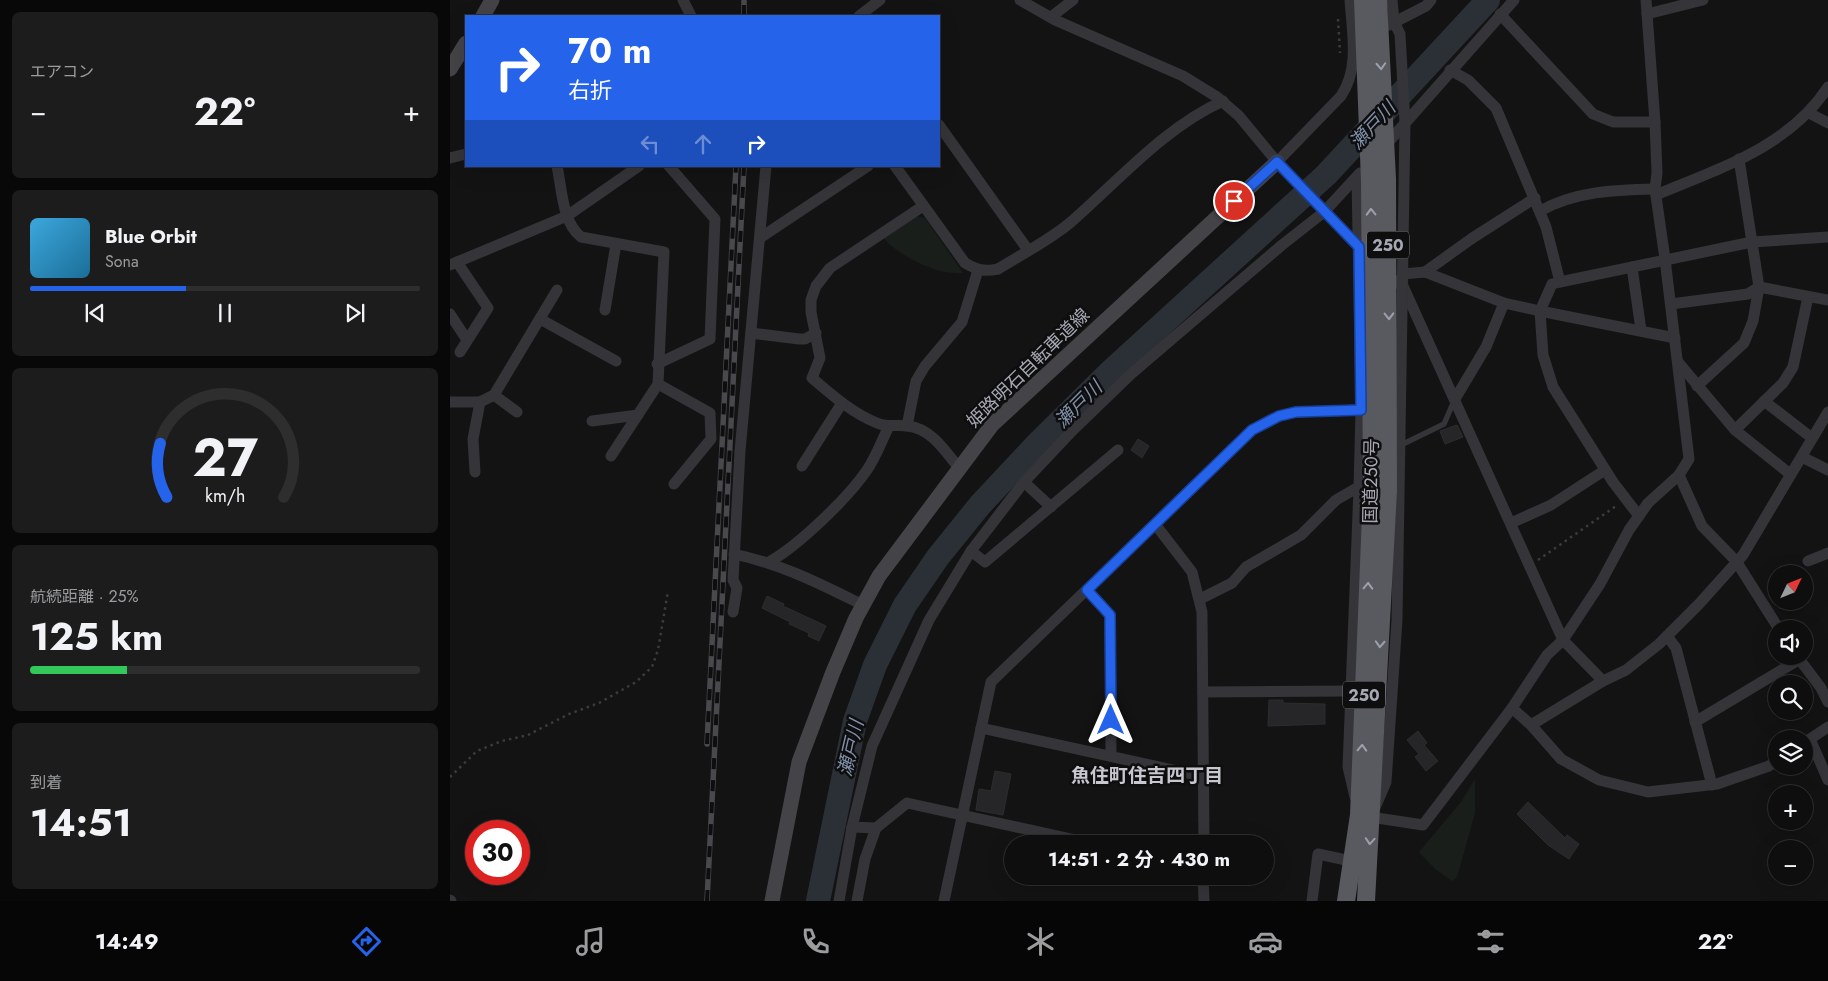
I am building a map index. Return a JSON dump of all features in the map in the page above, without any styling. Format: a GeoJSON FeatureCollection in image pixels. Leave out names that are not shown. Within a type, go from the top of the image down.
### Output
{"type":"FeatureCollection","features":[{"type":"Feature","properties":{"kind":"highway","name":"国道250号"},"geometry":{"type":"LineString","coordinates":[[1363,0],[1370,181],[1373,489]]}},
{"type":"Feature","properties":{"kind":"highway","name":"国道250号"},"geometry":{"type":"LineString","coordinates":[[1366,901],[1373,489],[1387,199],[1378,0]]}},
{"type":"Feature","properties":{"kind":"highway","name":"国道250号"},"geometry":{"type":"LineString","coordinates":[[1346,901],[1351,861],[1366,816]]}},
{"type":"Feature","properties":{"kind":"main road"},"geometry":{"type":"LineString","coordinates":[[483,15],[492,0]]}},
{"type":"Feature","properties":{"kind":"main road"},"geometry":{"type":"LineString","coordinates":[[450,70],[465,45]]}},
{"type":"Feature","properties":{"kind":"main road","name":"姫路明石自転車道線"},"geometry":{"type":"LineString","coordinates":[[772,901],[800,762],[833,672],[863,604],[879,576],[992,425],[1279,164]]}},
{"type":"Feature","properties":{"kind":"street"},"geometry":{"type":"LineString","coordinates":[[683,0],[690,15]]}},
{"type":"Feature","properties":{"kind":"street"},"geometry":{"type":"LineString","coordinates":[[860,15],[880,0]]}},
{"type":"Feature","properties":{"kind":"street"},"geometry":{"type":"LineString","coordinates":[[1020,0],[1051,17],[1183,76],[1223,101],[1239,116],[1279,164],[1324,212],[1396,282],[1404,286],[1563,640],[1603,681]]}},
{"type":"Feature","properties":{"kind":"street"},"geometry":{"type":"LineString","coordinates":[[1051,17],[1073,0]]}},
{"type":"Feature","properties":{"kind":"street"},"geometry":{"type":"LineString","coordinates":[[1279,164],[1347,87],[1352,75],[1353,47],[1350,0]]}},
{"type":"Feature","properties":{"kind":"street"},"geometry":{"type":"LineString","coordinates":[[1366,816],[1386,782],[1397,620],[1404,286],[1405,123],[1400,34],[1394,22],[1392,0]]}},
{"type":"Feature","properties":{"kind":"street"},"geometry":{"type":"LineString","coordinates":[[1353,47],[1394,22],[1426,6],[1431,0]]}},
{"type":"Feature","properties":{"kind":"street"},"geometry":{"type":"LineString","coordinates":[[839,901],[852,827],[872,746],[929,620],[971,551],[1024,482],[1072,431],[1132,374],[1282,245],[1324,212],[1514,0]]}},
{"type":"Feature","properties":{"kind":"street"},"geometry":{"type":"LineString","coordinates":[[1366,816],[1423,825],[1512,708],[1548,655],[1563,640],[1600,584],[1648,503],[1679,475],[1689,459],[1671,304],[1655,192],[1657,173],[1655,122],[1646,0]]}},
{"type":"Feature","properties":{"kind":"street"},"geometry":{"type":"LineString","coordinates":[[1646,14],[1703,0]]}},
{"type":"Feature","properties":{"kind":"street"},"geometry":{"type":"LineString","coordinates":[[1500,14],[1593,114],[1612,122],[1655,122]]}},
{"type":"Feature","properties":{"kind":"street"},"geometry":{"type":"LineString","coordinates":[[1450,70],[1468,80],[1496,108],[1540,211],[1551,243],[1560,282]]}},
{"type":"Feature","properties":{"kind":"street"},"geometry":{"type":"LineString","coordinates":[[1540,211],[1557,202],[1593,192],[1655,192],[1739,159],[1770,143],[1808,113],[1828,87]]}},
{"type":"Feature","properties":{"kind":"street"},"geometry":{"type":"LineString","coordinates":[[895,167],[966,263],[978,270],[998,269],[1070,223],[1142,157],[1172,134],[1223,101]]}},
{"type":"Feature","properties":{"kind":"street"},"geometry":{"type":"LineString","coordinates":[[1808,113],[1828,123]]}},
{"type":"Feature","properties":{"kind":"street"},"geometry":{"type":"LineString","coordinates":[[940,126],[1028,250]]}},
{"type":"Feature","properties":{"kind":"street"},"geometry":{"type":"LineString","coordinates":[[450,158],[465,154]]}},
{"type":"Feature","properties":{"kind":"street"},"geometry":{"type":"LineString","coordinates":[[1697,386],[1744,343],[1753,321],[1759,287],[1739,159]]}},
{"type":"Feature","properties":{"kind":"street"},"geometry":{"type":"LineString","coordinates":[[557,167],[567,216],[572,230],[581,237],[664,252],[658,384],[611,456]]}},
{"type":"Feature","properties":{"kind":"street"},"geometry":{"type":"LineString","coordinates":[[460,352],[488,308],[454,264],[567,216],[638,167]]}},
{"type":"Feature","properties":{"kind":"street"},"geometry":{"type":"LineString","coordinates":[[658,364],[710,339],[715,219],[670,167]]}},
{"type":"Feature","properties":{"kind":"street"},"geometry":{"type":"LineString","coordinates":[[733,612],[738,588],[732,580],[740,450],[766,167]]}},
{"type":"Feature","properties":{"kind":"street"},"geometry":{"type":"LineString","coordinates":[[760,238],[866,167]]}},
{"type":"Feature","properties":{"kind":"street"},"geometry":{"type":"LineString","coordinates":[[1357,177],[1361,410],[1373,489],[1351,691],[1348,767],[1366,816]]}},
{"type":"Feature","properties":{"kind":"street"},"geometry":{"type":"LineString","coordinates":[[1425,272],[1471,239],[1535,198]]}},
{"type":"Feature","properties":{"kind":"street"},"geometry":{"type":"LineString","coordinates":[[922,206],[830,268],[816,286],[811,300],[820,358],[812,378],[842,403],[870,420],[889,426],[907,426],[924,431],[938,441],[959,468]]}},
{"type":"Feature","properties":{"kind":"street"},"geometry":{"type":"LineString","coordinates":[[1639,516],[1606,470],[1553,387],[1543,355],[1540,311],[1552,284],[1752,242],[1828,237]]}},
{"type":"Feature","properties":{"kind":"street"},"geometry":{"type":"LineString","coordinates":[[605,310],[616,244]]}},
{"type":"Feature","properties":{"kind":"street"},"geometry":{"type":"LineString","coordinates":[[1632,267],[1640,330]]}},
{"type":"Feature","properties":{"kind":"street"},"geometry":{"type":"LineString","coordinates":[[907,426],[916,381],[925,366],[962,322],[978,270]]}},
{"type":"Feature","properties":{"kind":"street"},"geometry":{"type":"LineString","coordinates":[[1403,274],[1425,272],[1504,303],[1675,338]]}},
{"type":"Feature","properties":{"kind":"street"},"geometry":{"type":"LineString","coordinates":[[1671,304],[1748,294],[1759,287],[1828,300]]}},
{"type":"Feature","properties":{"kind":"street"},"geometry":{"type":"LineString","coordinates":[[450,402],[480,402],[494,395],[556,290]]}},
{"type":"Feature","properties":{"kind":"street"},"geometry":{"type":"LineString","coordinates":[[1735,430],[1787,377],[1793,367],[1808,297]]}},
{"type":"Feature","properties":{"kind":"street"},"geometry":{"type":"LineString","coordinates":[[1455,399],[1486,347],[1504,303]]}},
{"type":"Feature","properties":{"kind":"street"},"geometry":{"type":"LineString","coordinates":[[450,314],[468,340]]}},
{"type":"Feature","properties":{"kind":"street"},"geometry":{"type":"LineString","coordinates":[[540,319],[616,361]]}},
{"type":"Feature","properties":{"kind":"street"},"geometry":{"type":"LineString","coordinates":[[751,333],[799,339],[805,339],[816,333]]}},
{"type":"Feature","properties":{"kind":"street"},"geometry":{"type":"LineString","coordinates":[[1678,362],[1735,430],[1790,474]]}},
{"type":"Feature","properties":{"kind":"street"},"geometry":{"type":"LineString","coordinates":[[658,384],[710,413],[711,439],[674,484]]}},
{"type":"Feature","properties":{"kind":"street"},"geometry":{"type":"LineString","coordinates":[[494,395],[517,412]]}},
{"type":"Feature","properties":{"kind":"street"},"geometry":{"type":"LineString","coordinates":[[1764,401],[1812,438]]}},
{"type":"Feature","properties":{"kind":"street"},"geometry":{"type":"LineString","coordinates":[[474,472],[473,440],[480,402]]}},
{"type":"Feature","properties":{"kind":"street"},"geometry":{"type":"LineString","coordinates":[[802,466],[842,403]]}},
{"type":"Feature","properties":{"kind":"street"},"geometry":{"type":"LineString","coordinates":[[946,901],[992,682],[1252,430],[1279,416],[1296,412],[1361,410]]}},
{"type":"Feature","properties":{"kind":"street"},"geometry":{"type":"LineString","coordinates":[[1531,725],[1603,681],[1626,670],[1667,636],[1699,604],[1743,555],[1828,412]]}},
{"type":"Feature","properties":{"kind":"street"},"geometry":{"type":"LineString","coordinates":[[592,421],[638,415]]}},
{"type":"Feature","properties":{"kind":"street"},"geometry":{"type":"LineString","coordinates":[[769,562],[798,541],[834,508],[861,478],[889,426]]}},
{"type":"Feature","properties":{"kind":"street"},"geometry":{"type":"LineString","coordinates":[[1200,599],[1232,583],[1246,566],[1301,535],[1336,500],[1373,489],[1401,445]]}},
{"type":"Feature","properties":{"kind":"street"},"geometry":{"type":"LineString","coordinates":[[971,551],[985,562],[1118,450]]}},
{"type":"Feature","properties":{"kind":"street"},"geometry":{"type":"LineString","coordinates":[[1802,457],[1828,470]]}},
{"type":"Feature","properties":{"kind":"street"},"geometry":{"type":"LineString","coordinates":[[1511,524],[1551,505],[1606,470]]}},
{"type":"Feature","properties":{"kind":"street"},"geometry":{"type":"LineString","coordinates":[[1679,475],[1702,526],[1736,561],[1773,620]]}},
{"type":"Feature","properties":{"kind":"street"},"geometry":{"type":"LineString","coordinates":[[1024,482],[1050,507]]}},
{"type":"Feature","properties":{"kind":"street"},"geometry":{"type":"LineString","coordinates":[[1155,524],[1192,572],[1200,599],[1202,612],[1205,777],[1204,835]]}},
{"type":"Feature","properties":{"kind":"street"},"geometry":{"type":"LineString","coordinates":[[1808,561],[1828,553]]}},
{"type":"Feature","properties":{"kind":"street"},"geometry":{"type":"LineString","coordinates":[[734,554],[769,562],[820,582],[863,604]]}},
{"type":"Feature","properties":{"kind":"street"},"geometry":{"type":"LineString","coordinates":[[1087,590],[1110,615],[1111,756]]}},
{"type":"Feature","properties":{"kind":"street"},"geometry":{"type":"LineString","coordinates":[[1667,636],[1676,648],[1712,785]]}},
{"type":"Feature","properties":{"kind":"street"},"geometry":{"type":"LineString","coordinates":[[1695,722],[1787,665]]}},
{"type":"Feature","properties":{"kind":"street"},"geometry":{"type":"LineString","coordinates":[[1803,665],[1821,688],[1828,702]]}},
{"type":"Feature","properties":{"kind":"street"},"geometry":{"type":"LineString","coordinates":[[1203,692],[1351,691]]}},
{"type":"Feature","properties":{"kind":"street"},"geometry":{"type":"LineString","coordinates":[[1512,708],[1531,725],[1561,759],[1599,780],[1648,792],[1712,785],[1768,766]]}},
{"type":"Feature","properties":{"kind":"street"},"geometry":{"type":"LineString","coordinates":[[1813,737],[1828,727]]}},
{"type":"Feature","properties":{"kind":"street"},"geometry":{"type":"LineString","coordinates":[[981,728],[1205,777]]}},
{"type":"Feature","properties":{"kind":"street"},"geometry":{"type":"LineString","coordinates":[[1813,752],[1828,780]]}},
{"type":"Feature","properties":{"kind":"street"},"geometry":{"type":"LineString","coordinates":[[857,901],[865,859],[876,828],[907,803],[1052,835]]}},
{"type":"Feature","properties":{"kind":"street"},"geometry":{"type":"LineString","coordinates":[[852,827],[876,828]]}},
{"type":"Feature","properties":{"kind":"street"},"geometry":{"type":"LineString","coordinates":[[1312,901],[1318,854],[1351,861]]}},
{"type":"Feature","properties":{"kind":"street"},"geometry":{"type":"LineString","coordinates":[[1203,885],[1204,901]]}},
{"type":"Feature","properties":{"kind":"lane"},"geometry":{"type":"LineString","coordinates":[[1401,445],[1444,424],[1455,399]]}},
{"type":"Feature","properties":{"kind":"path"},"geometry":{"type":"LineString","coordinates":[[1338,10],[1340,60]]}},
{"type":"Feature","properties":{"kind":"path"},"geometry":{"type":"LineString","coordinates":[[1530,566],[1626,499]]}},
{"type":"Feature","properties":{"kind":"path"},"geometry":{"type":"LineString","coordinates":[[450,777],[477,751],[502,741],[528,735],[569,714],[599,703],[636,682],[652,667],[658,650],[668,591]]}},
{"type":"Feature","properties":{"kind":"shaded area"},"geometry":{"type":"Polygon","coordinates":[[[915,216],[925,218],[963,273],[943,272],[914,261],[889,244],[884,238],[915,216]]]}},
{"type":"Feature","properties":{"kind":"shaded area"},"geometry":{"type":"Polygon","coordinates":[[[1475,779],[1475,813],[1457,877],[1452,881],[1435,869],[1419,852],[1461,802],[1475,779]]]}},
{"type":"Feature","properties":{"kind":"building"},"geometry":{"type":"Polygon","coordinates":[[[1457,425],[1463,437],[1445,444],[1440,431],[1457,425]]]}},
{"type":"Feature","properties":{"kind":"building"},"geometry":{"type":"Polygon","coordinates":[[[1138,439],[1149,446],[1142,458],[1131,450],[1138,439]]]}},
{"type":"Feature","properties":{"kind":"building"},"geometry":{"type":"Polygon","coordinates":[[[767,596],[784,604],[783,606],[826,626],[819,641],[808,636],[809,633],[789,624],[790,622],[762,608],[767,596]]]}},
{"type":"Feature","properties":{"kind":"building"},"geometry":{"type":"Polygon","coordinates":[[[1269,700],[1283,700],[1283,703],[1325,704],[1325,724],[1268,726],[1269,700]]]}},
{"type":"Feature","properties":{"kind":"building"},"geometry":{"type":"Polygon","coordinates":[[[1418,731],[1427,743],[1424,745],[1438,761],[1426,771],[1415,757],[1419,754],[1407,740],[1418,731]]]}},
{"type":"Feature","properties":{"kind":"building"},"geometry":{"type":"Polygon","coordinates":[[[995,771],[1011,774],[1003,815],[976,810],[979,789],[991,791],[995,771]]]}},
{"type":"Feature","properties":{"kind":"building"},"geometry":{"type":"Polygon","coordinates":[[[1528,802],[1565,838],[1567,835],[1579,844],[1569,859],[1548,845],[1517,814],[1528,802]]]}},
{"type":"Feature","properties":{"kind":"waterway","name":"瀬戸川"},"geometry":{"type":"LineString","coordinates":[[818,901],[855,721],[875,665],[905,605],[938,557],[980,505],[1038,443],[1111,371],[1326,175],[1488,0]]}},
{"type":"Feature","properties":{"kind":"railway"},"geometry":{"type":"LineString","coordinates":[[744,0],[744,15]]}},
{"type":"Feature","properties":{"kind":"railway"},"geometry":{"type":"LineString","coordinates":[[707,744],[736,167]]}},
{"type":"Feature","properties":{"kind":"railway"},"geometry":{"type":"LineString","coordinates":[[707,901],[744,167]]}},
{"type":"Feature","properties":{"kind":"district","name":"魚住町住吉四丁目"},"geometry":{"type":"Point","coordinates":[1147,775]}},
{"type":"Feature","properties":{"kind":"route"},"geometry":{"type":"LineString","coordinates":[[1111,720],[1110,615],[1087,590],[1252,430],[1279,416],[1296,412],[1361,410],[1359,247],[1277,162],[1234,201]]}}]}
